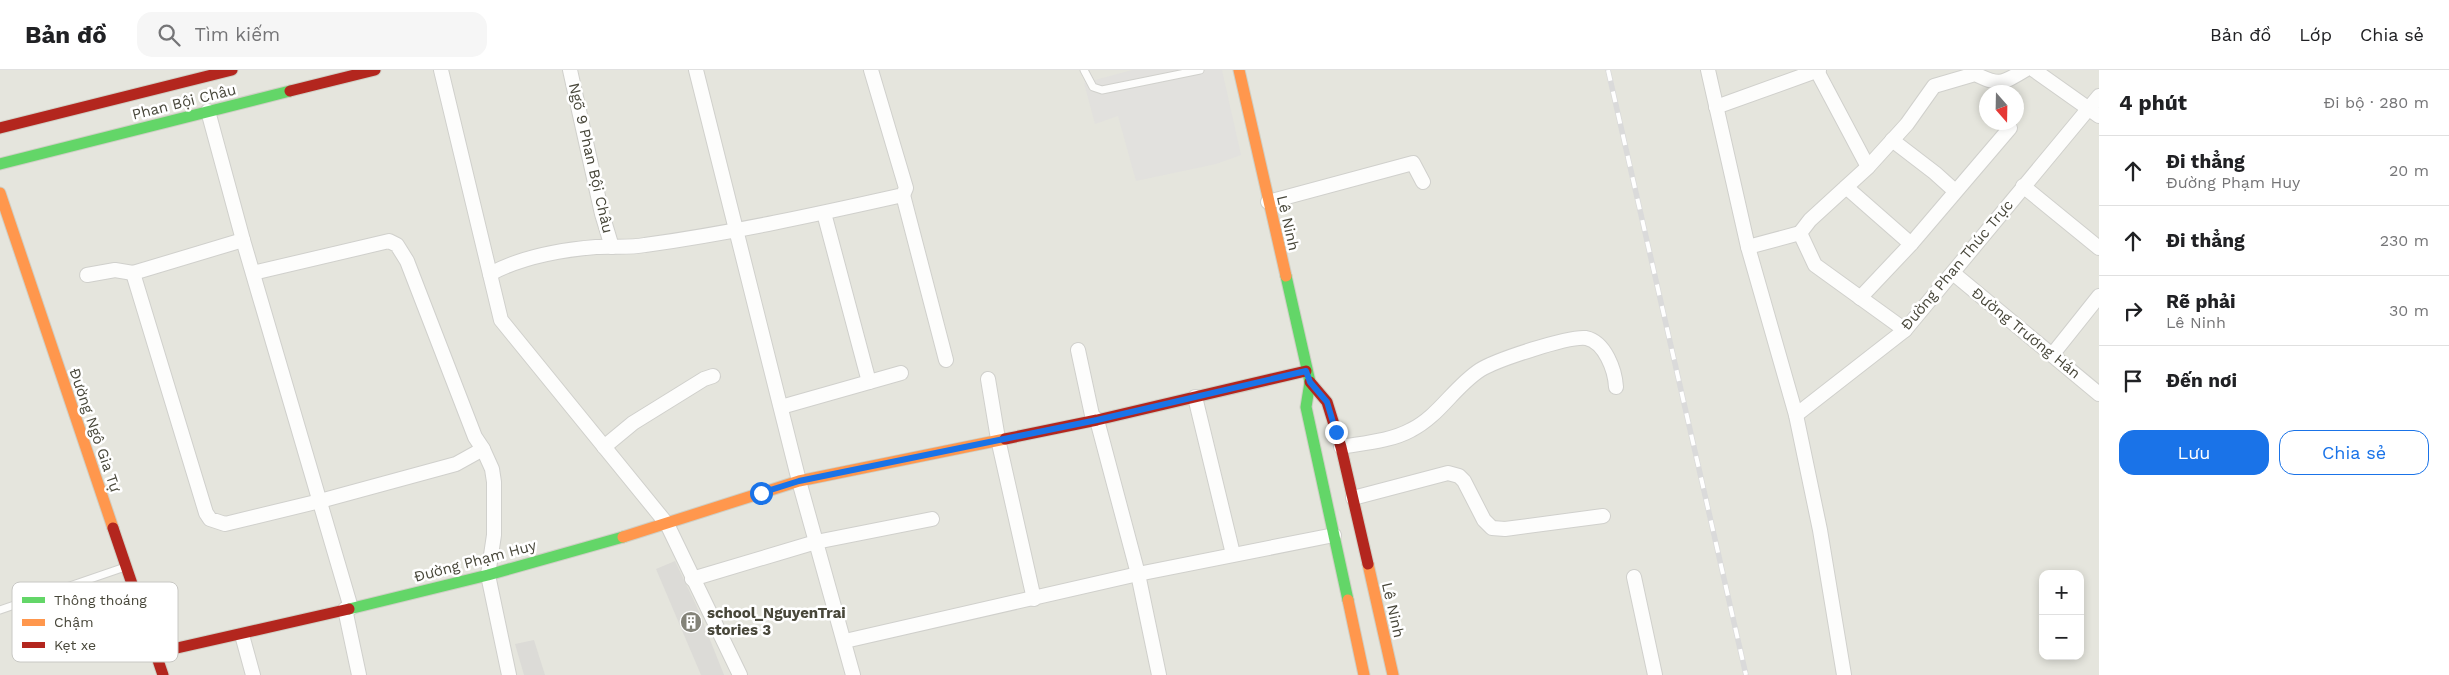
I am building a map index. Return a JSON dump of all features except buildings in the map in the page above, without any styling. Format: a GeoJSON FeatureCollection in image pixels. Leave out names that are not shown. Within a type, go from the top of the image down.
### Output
{"type":"FeatureCollection","features":[{"type":"Feature","properties":{"kind":"street","name":"Phan Bội Châu"},"geometry":{"type":"LineString","coordinates":[[0,128],[232,70]]}},
{"type":"Feature","properties":{"kind":"street","name":"Phan Bội Châu"},"geometry":{"type":"LineString","coordinates":[[0,164],[349,73],[375,70]]}},
{"type":"Feature","properties":{"kind":"street"},"geometry":{"type":"LineString","coordinates":[[441,70],[501,320],[667,524],[740,675]]}},
{"type":"Feature","properties":{"kind":"street","name":"Ngõ 9 Phan Bội Châu"},"geometry":{"type":"LineString","coordinates":[[570,70],[602,214],[612,246]]}},
{"type":"Feature","properties":{"kind":"street"},"geometry":{"type":"LineString","coordinates":[[696,70],[799,481],[845,640],[853,675]]}},
{"type":"Feature","properties":{"kind":"street"},"geometry":{"type":"LineString","coordinates":[[871,70],[906,188],[903,195],[946,360]]}},
{"type":"Feature","properties":{"kind":"street","name":"Lê Ninh"},"geometry":{"type":"LineString","coordinates":[[1239,70],[1306,371],[1310,382],[1327,402],[1341,447],[1393,675]]}},
{"type":"Feature","properties":{"kind":"street"},"geometry":{"type":"LineString","coordinates":[[1708,70],[1748,248],[1796,415],[1820,530],[1844,675]]}},
{"type":"Feature","properties":{"kind":"street"},"geometry":{"type":"LineString","coordinates":[[1716,107],[1818,70],[1868,167]]}},
{"type":"Feature","properties":{"kind":"street"},"geometry":{"type":"LineString","coordinates":[[1748,248],[1800,234],[1810,220],[1868,167],[1892,140],[1934,86],[1974,74],[1989,81],[2003,83],[2025,70]]}},
{"type":"Feature","properties":{"kind":"street"},"geometry":{"type":"LineString","coordinates":[[2034,70],[2099,116]]}},
{"type":"Feature","properties":{"kind":"street","name":"Đường Phan Thúc Trực"},"geometry":{"type":"LineString","coordinates":[[1796,415],[1905,330],[2099,96]]}},
{"type":"Feature","properties":{"kind":"street"},"geometry":{"type":"LineString","coordinates":[[208,111],[243,240],[320,502],[348,609],[359,675]]}},
{"type":"Feature","properties":{"kind":"street"},"geometry":{"type":"LineString","coordinates":[[1860,298],[1911,244],[2008,130]]}},
{"type":"Feature","properties":{"kind":"street"},"geometry":{"type":"LineString","coordinates":[[1892,140],[1955,191]]}},
{"type":"Feature","properties":{"kind":"street"},"geometry":{"type":"LineString","coordinates":[[1268,202],[1413,163],[1423,182]]}},
{"type":"Feature","properties":{"kind":"street"},"geometry":{"type":"LineString","coordinates":[[2023,186],[2099,248]]}},
{"type":"Feature","properties":{"kind":"street"},"geometry":{"type":"LineString","coordinates":[[1846,187],[1911,244]]}},
{"type":"Feature","properties":{"kind":"street","name":"Đường Ngô Gia Tự"},"geometry":{"type":"LineString","coordinates":[[0,193],[6,239],[131,582]]}},
{"type":"Feature","properties":{"kind":"street"},"geometry":{"type":"LineString","coordinates":[[490,274],[508,264],[534,257],[612,246],[643,246],[824,213],[903,195]]}},
{"type":"Feature","properties":{"kind":"street"},"geometry":{"type":"LineString","coordinates":[[824,213],[869,382]]}},
{"type":"Feature","properties":{"kind":"street"},"geometry":{"type":"LineString","coordinates":[[1800,234],[1815,265],[1905,330]]}},
{"type":"Feature","properties":{"kind":"street"},"geometry":{"type":"LineString","coordinates":[[86,274],[115,270],[134,273],[243,240]]}},
{"type":"Feature","properties":{"kind":"street"},"geometry":{"type":"LineString","coordinates":[[253,273],[389,241],[397,245],[407,261],[475,437],[492,469],[494,482],[494,535],[488,575],[509,675]]}},
{"type":"Feature","properties":{"kind":"street"},"geometry":{"type":"LineString","coordinates":[[134,273],[206,513],[210,518],[225,524],[320,502],[456,464],[483,449]]}},
{"type":"Feature","properties":{"kind":"street","name":"Đường Trương Hán"},"geometry":{"type":"LineString","coordinates":[[1953,273],[2099,394]]}},
{"type":"Feature","properties":{"kind":"street"},"geometry":{"type":"LineString","coordinates":[[2052,355],[2099,296]]}},
{"type":"Feature","properties":{"kind":"street"},"geometry":{"type":"LineString","coordinates":[[1341,447],[1393,437],[1411,431],[1432,417],[1482,369],[1531,351],[1577,338],[1587,338],[1597,343],[1603,349],[1614,373],[1616,387]]}},
{"type":"Feature","properties":{"kind":"street"},"geometry":{"type":"LineString","coordinates":[[1078,350],[1092,415],[1097,420],[1138,574],[1159,675]]}},
{"type":"Feature","properties":{"kind":"street","name":"Đường Phạm Huy"},"geometry":{"type":"LineString","coordinates":[[178,648],[242,635],[488,575],[667,524],[799,481],[1097,420],[1306,371]]}},
{"type":"Feature","properties":{"kind":"street"},"geometry":{"type":"LineString","coordinates":[[781,407],[901,373]]}},
{"type":"Feature","properties":{"kind":"street"},"geometry":{"type":"LineString","coordinates":[[604,447],[633,423],[704,379],[713,376]]}},
{"type":"Feature","properties":{"kind":"street"},"geometry":{"type":"LineString","coordinates":[[988,380],[998,439],[1034,599]]}},
{"type":"Feature","properties":{"kind":"street","name":"Lê Ninh"},"geometry":{"type":"LineString","coordinates":[[1310,382],[1306,407],[1364,675]]}},
{"type":"Feature","properties":{"kind":"street"},"geometry":{"type":"LineString","coordinates":[[1195,397],[1233,554]]}},
{"type":"Feature","properties":{"kind":"street"},"geometry":{"type":"LineString","coordinates":[[1352,498],[1448,474],[1458,476],[1464,481],[1484,520],[1492,528],[1505,529],[1603,516]]}},
{"type":"Feature","properties":{"kind":"street"},"geometry":{"type":"LineString","coordinates":[[692,579],[816,542],[932,519]]}},
{"type":"Feature","properties":{"kind":"street"},"geometry":{"type":"LineString","coordinates":[[845,640],[1034,599],[1138,574],[1334,535]]}},
{"type":"Feature","properties":{"kind":"street"},"geometry":{"type":"LineString","coordinates":[[1634,576],[1654,671]]}},
{"type":"Feature","properties":{"kind":"street"},"geometry":{"type":"LineString","coordinates":[[242,635],[253,675]]}},
{"type":"Feature","properties":{"kind":"street","name":"Đường Ngô Gia Tự"},"geometry":{"type":"LineString","coordinates":[[158,662],[162,675]]}},
{"type":"Feature","properties":{"kind":"lane"},"geometry":{"type":"LineString","coordinates":[[1084,70],[1093,87],[1102,90],[1200,70]]}},
{"type":"Feature","properties":{"kind":"lane"},"geometry":{"type":"LineString","coordinates":[[82,582],[126,567]]}},
{"type":"Feature","properties":{"kind":"lane"},"geometry":{"type":"LineString","coordinates":[[0,610],[12,606]]}},
{"type":"Feature","properties":{"kind":"shaded area"},"geometry":{"type":"Polygon","coordinates":[[[0,70],[2099,70],[2099,675],[0,675],[0,70]]]}},
{"type":"Feature","properties":{"kind":"shaded area"},"geometry":{"type":"Polygon","coordinates":[[[1132,70],[1222,70],[1241,155],[1216,164],[1136,181],[1118,116],[1095,124],[1084,83],[1132,70]]]}},
{"type":"Feature","properties":{"kind":"railway"},"geometry":{"type":"LineString","coordinates":[[1608,70],[1746,675]]}},
{"type":"Feature","properties":{"kind":"traffic: fast"},"geometry":{"type":"LineString","coordinates":[[0,164],[290,91]]}},
{"type":"Feature","properties":{"kind":"traffic: fast"},"geometry":{"type":"LineString","coordinates":[[1286,276],[1310,382],[1306,407],[1348,600]]}},
{"type":"Feature","properties":{"kind":"traffic: fast"},"geometry":{"type":"LineString","coordinates":[[349,609],[488,575],[623,537]]}},
{"type":"Feature","properties":{"kind":"traffic: slow"},"geometry":{"type":"LineString","coordinates":[[1239,70],[1286,276]]}},
{"type":"Feature","properties":{"kind":"traffic: slow"},"geometry":{"type":"LineString","coordinates":[[0,193],[113,528]]}},
{"type":"Feature","properties":{"kind":"traffic: slow"},"geometry":{"type":"LineString","coordinates":[[623,537],[799,481],[1005,439]]}},
{"type":"Feature","properties":{"kind":"traffic: slow"},"geometry":{"type":"LineString","coordinates":[[1368,564],[1393,675]]}},
{"type":"Feature","properties":{"kind":"traffic: slow"},"geometry":{"type":"LineString","coordinates":[[1348,600],[1364,675]]}},
{"type":"Feature","properties":{"kind":"traffic: jam"},"geometry":{"type":"LineString","coordinates":[[0,128],[232,70]]}},
{"type":"Feature","properties":{"kind":"traffic: jam"},"geometry":{"type":"LineString","coordinates":[[290,91],[375,70]]}},
{"type":"Feature","properties":{"kind":"traffic: jam"},"geometry":{"type":"LineString","coordinates":[[1005,439],[1097,420],[1306,371]]}},
{"type":"Feature","properties":{"kind":"traffic: jam"},"geometry":{"type":"LineString","coordinates":[[1310,382],[1327,402],[1341,447],[1368,564]]}},
{"type":"Feature","properties":{"kind":"traffic: jam"},"geometry":{"type":"LineString","coordinates":[[113,528],[131,582]]}},
{"type":"Feature","properties":{"kind":"traffic: jam"},"geometry":{"type":"LineString","coordinates":[[178,648],[349,609]]}},
{"type":"Feature","properties":{"kind":"traffic: jam"},"geometry":{"type":"LineString","coordinates":[[159,662],[163,675]]}},
{"type":"Feature","properties":{"kind":"place","name":"school_NguyenTrai stories 3"},"geometry":{"type":"Point","coordinates":[691,622]}},
{"type":"Feature","properties":{"kind":"route"},"geometry":{"type":"LineString","coordinates":[[761,493],[799,481],[1097,420],[1306,371],[1310,382],[1327,402],[1336,432]]}}]}
